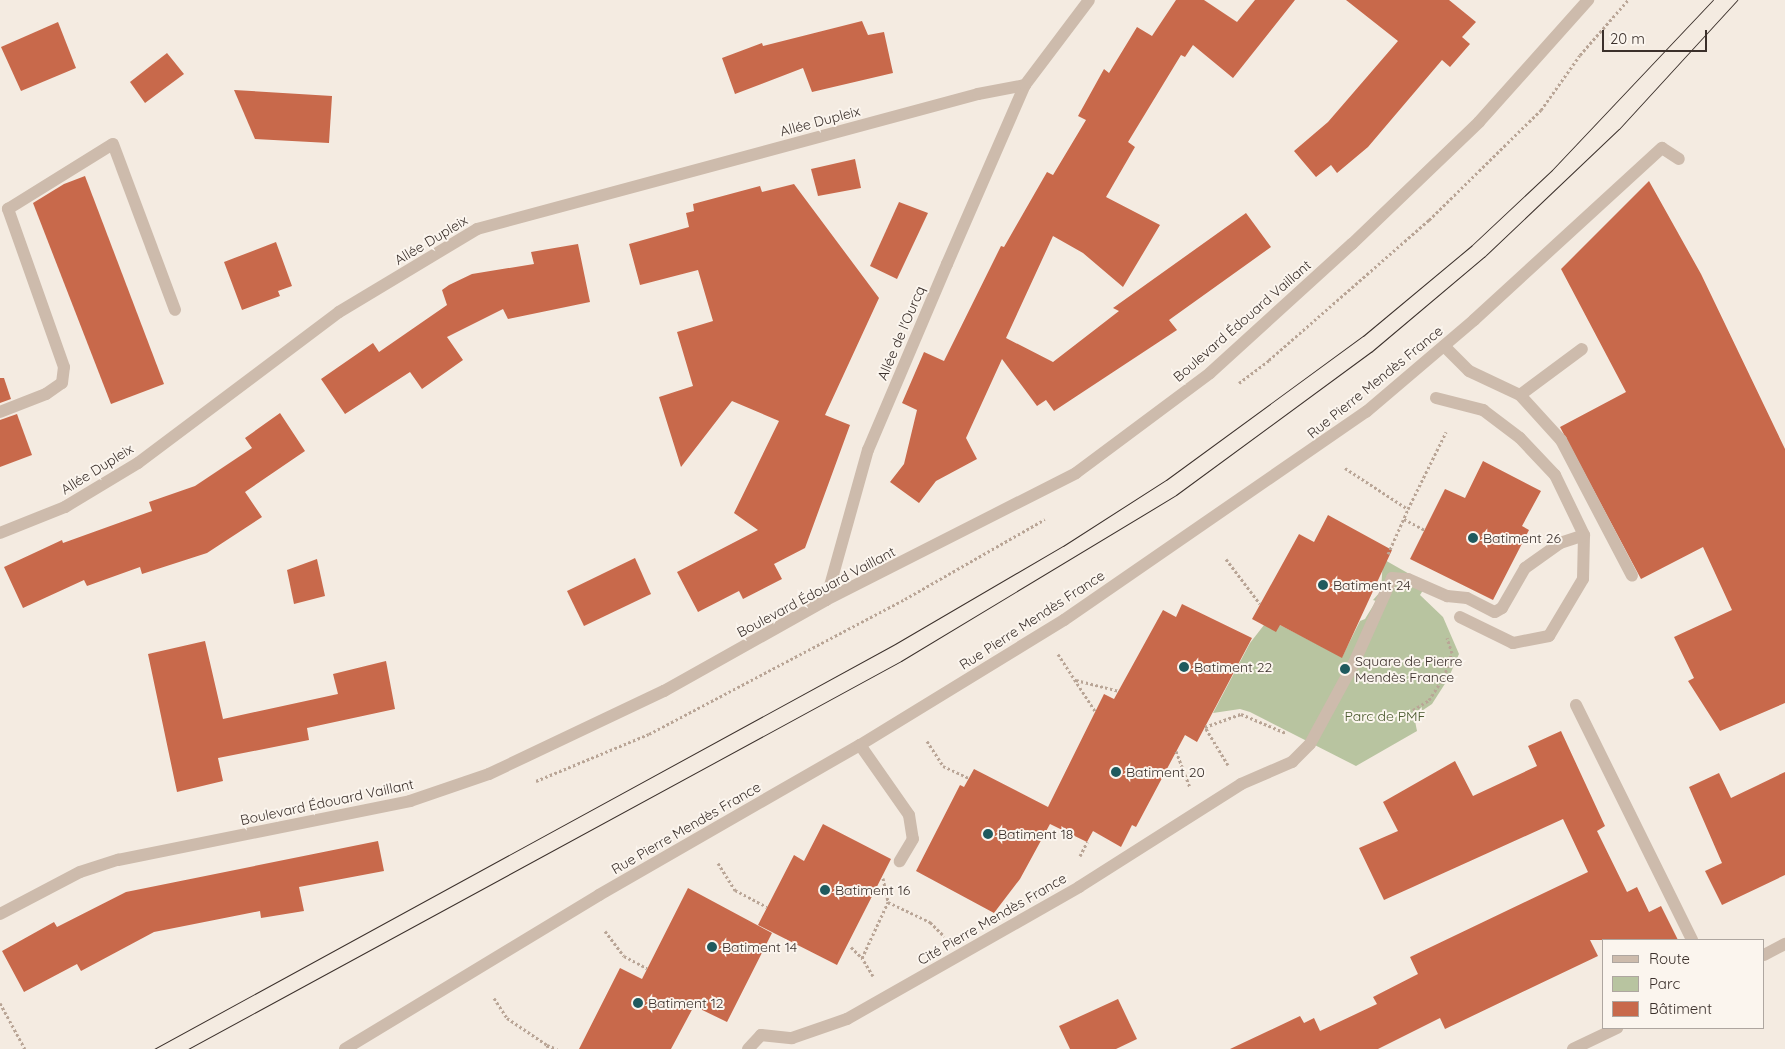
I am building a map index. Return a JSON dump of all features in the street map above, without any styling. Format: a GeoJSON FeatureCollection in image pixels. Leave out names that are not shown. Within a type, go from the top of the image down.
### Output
{"type":"FeatureCollection","features":[{"type":"Feature","properties":{"kind":"street","name":"Allée de l'Ourcq"},"geometry":{"type":"LineString","coordinates":[[826,600],[868,450],[1025,85],[1089,0]]}},
{"type":"Feature","properties":{"kind":"street","name":"Boulevard Édouard Vaillant"},"geometry":{"type":"LineString","coordinates":[[0,914],[80,872],[118,860],[410,801],[489,774],[664,690],[826,600],[1076,472],[1210,373],[1352,244],[1525,74],[1588,0]]}},
{"type":"Feature","properties":{"kind":"street","name":"Allée Dupleix"},"geometry":{"type":"LineString","coordinates":[[0,533],[65,507],[138,463],[339,312],[477,229],[969,97],[1025,85]]}},
{"type":"Feature","properties":{"kind":"street"},"geometry":{"type":"LineString","coordinates":[[0,412],[46,394],[62,383],[64,367],[8,209],[113,144],[175,310]]}},
{"type":"Feature","properties":{"kind":"street","name":"Rue Pierre Mendès France"},"geometry":{"type":"LineString","coordinates":[[345,1049],[599,895],[860,746],[1045,632],[1318,448],[1444,346],[1662,148],[1679,160]]}},
{"type":"Feature","properties":{"kind":"street"},"geometry":{"type":"LineString","coordinates":[[1444,346],[1469,371],[1520,395],[1561,440],[1632,576]]}},
{"type":"Feature","properties":{"kind":"street"},"geometry":{"type":"LineString","coordinates":[[1520,395],[1582,349]]}},
{"type":"Feature","properties":{"kind":"street"},"geometry":{"type":"LineString","coordinates":[[1436,398],[1484,410],[1520,438],[1555,475],[1584,535],[1583,578],[1549,636],[1513,643],[1460,616]]}},
{"type":"Feature","properties":{"kind":"street"},"geometry":{"type":"LineString","coordinates":[[1310,744],[1354,663],[1392,578],[1408,580],[1447,596],[1467,598],[1495,612],[1502,608],[1525,568],[1560,543],[1584,535]]}},
{"type":"Feature","properties":{"kind":"street"},"geometry":{"type":"LineString","coordinates":[[1576,705],[1692,939]]}},
{"type":"Feature","properties":{"kind":"street","name":"Cité Pierre Mendès France"},"geometry":{"type":"LineString","coordinates":[[748,1049],[761,1035],[792,1038],[847,1019],[1079,887],[1241,784],[1292,762],[1310,744]]}},
{"type":"Feature","properties":{"kind":"street"},"geometry":{"type":"LineString","coordinates":[[860,746],[908,815],[913,838],[900,861]]}},
{"type":"Feature","properties":{"kind":"street"},"geometry":{"type":"LineString","coordinates":[[1765,954],[1785,944]]}},
{"type":"Feature","properties":{"kind":"street"},"geometry":{"type":"LineString","coordinates":[[1573,1049],[1616,1029]]}},
{"type":"Feature","properties":{"kind":"path"},"geometry":{"type":"LineString","coordinates":[[1386,559],[1446,432]]}},
{"type":"Feature","properties":{"kind":"path"},"geometry":{"type":"LineString","coordinates":[[1345,468],[1408,509]]}},
{"type":"Feature","properties":{"kind":"path"},"geometry":{"type":"LineString","coordinates":[[1404,519],[1425,530]]}},
{"type":"Feature","properties":{"kind":"path"},"geometry":{"type":"LineString","coordinates":[[1226,559],[1260,604]]}},
{"type":"Feature","properties":{"kind":"path"},"geometry":{"type":"LineString","coordinates":[[1413,710],[1429,700],[1444,677],[1452,654],[1443,630]]}},
{"type":"Feature","properties":{"kind":"path"},"geometry":{"type":"LineString","coordinates":[[1045,632],[1095,711]]}},
{"type":"Feature","properties":{"kind":"path"},"geometry":{"type":"LineString","coordinates":[[1075,679],[1118,691]]}},
{"type":"Feature","properties":{"kind":"path"},"geometry":{"type":"LineString","coordinates":[[1241,784],[1205,727],[1240,714],[1310,744]]}},
{"type":"Feature","properties":{"kind":"path"},"geometry":{"type":"LineString","coordinates":[[927,741],[943,766],[969,778]]}},
{"type":"Feature","properties":{"kind":"path"},"geometry":{"type":"LineString","coordinates":[[1176,751],[1200,811]]}},
{"type":"Feature","properties":{"kind":"path"},"geometry":{"type":"LineString","coordinates":[[718,863],[735,890],[767,907]]}},
{"type":"Feature","properties":{"kind":"path"},"geometry":{"type":"LineString","coordinates":[[862,958],[888,902],[882,872]]}},
{"type":"Feature","properties":{"kind":"path"},"geometry":{"type":"LineString","coordinates":[[888,902],[930,922],[942,932],[947,947],[944,963]]}},
{"type":"Feature","properties":{"kind":"path"},"geometry":{"type":"LineString","coordinates":[[605,931],[624,956],[647,968]]}},
{"type":"Feature","properties":{"kind":"path"},"geometry":{"type":"LineString","coordinates":[[851,947],[862,958],[885,997]]}},
{"type":"Feature","properties":{"kind":"path"},"geometry":{"type":"LineString","coordinates":[[494,998],[507,1018],[557,1049]]}},
{"type":"Feature","properties":{"kind":"path"},"geometry":{"type":"LineString","coordinates":[[0,1003],[25,1049]]}},
{"type":"Feature","properties":{"kind":"path"},"geometry":{"type":"LineString","coordinates":[[547,1044],[549,1049]]}},
{"type":"Feature","properties":{"kind":"green space","name":"Square de Pierre Mendès France"},"geometry":{"type":"Polygon","coordinates":[[[1383,559],[1427,584],[1420,595],[1443,617],[1459,654],[1448,679],[1432,704],[1414,716],[1417,731],[1356,766],[1250,712],[1240,709],[1213,713],[1250,643],[1264,625],[1280,625],[1342,657],[1360,621],[1365,619],[1376,601],[1373,600],[1381,591],[1383,559]]]}},
{"type":"Feature","properties":{"kind":"building"},"geometry":{"type":"Polygon","coordinates":[[[1176,0],[1204,0],[1237,22],[1255,0],[1295,0],[1233,78],[1193,45],[1185,57],[1181,55],[1128,142],[1135,147],[1106,197],[1160,225],[1123,287],[1083,253],[1053,236],[1006,338],[1053,362],[1119,311],[1113,308],[1246,213],[1271,247],[1169,320],[1177,330],[1054,411],[1046,400],[1037,406],[1002,359],[966,438],[977,459],[936,481],[919,503],[890,482],[904,464],[917,410],[902,403],[924,352],[944,361],[1001,246],[1004,247],[1047,172],[1053,175],[1086,120],[1078,116],[1104,69],[1109,73],[1137,27],[1152,36],[1176,0]]]}},
{"type":"Feature","properties":{"kind":"building"},"geometry":{"type":"Polygon","coordinates":[[[1346,0],[1449,0],[1476,22],[1462,37],[1470,44],[1450,67],[1442,60],[1368,147],[1337,173],[1331,165],[1316,177],[1294,151],[1328,122],[1398,41],[1346,0]]]}},
{"type":"Feature","properties":{"kind":"building"},"geometry":{"type":"Polygon","coordinates":[[[862,21],[868,35],[884,32],[893,73],[812,92],[803,68],[735,94],[722,58],[762,43],[763,46],[862,21]]]}},
{"type":"Feature","properties":{"kind":"building"},"geometry":{"type":"Polygon","coordinates":[[[58,22],[76,68],[21,91],[1,47],[58,22]]]}},
{"type":"Feature","properties":{"kind":"building"},"geometry":{"type":"Polygon","coordinates":[[[167,53],[184,74],[145,103],[130,82],[167,53]]]}},
{"type":"Feature","properties":{"kind":"building"},"geometry":{"type":"Polygon","coordinates":[[[234,90],[332,96],[329,143],[255,139],[234,90]]]}},
{"type":"Feature","properties":{"kind":"building"},"geometry":{"type":"Polygon","coordinates":[[[855,159],[861,188],[818,196],[811,169],[855,159]]]}},
{"type":"Feature","properties":{"kind":"building"},"geometry":{"type":"Polygon","coordinates":[[[85,176],[164,384],[111,404],[33,203],[64,184],[85,176]]]}},
{"type":"Feature","properties":{"kind":"building"},"geometry":{"type":"Polygon","coordinates":[[[1649,181],[1701,274],[1785,449],[1785,703],[1720,731],[1688,681],[1694,678],[1674,637],[1732,610],[1703,547],[1641,579],[1560,427],[1626,392],[1561,269],[1649,181]]]}},
{"type":"Feature","properties":{"kind":"building"},"geometry":{"type":"Polygon","coordinates":[[[794,184],[879,298],[825,415],[850,425],[805,548],[774,564],[782,579],[743,599],[739,591],[698,612],[677,572],[758,530],[734,513],[779,421],[732,401],[681,467],[659,397],[693,386],[677,332],[713,321],[698,270],[640,285],[629,244],[689,227],[686,213],[694,211],[693,204],[760,186],[762,192],[794,184]]]}},
{"type":"Feature","properties":{"kind":"building"},"geometry":{"type":"Polygon","coordinates":[[[899,202],[928,213],[897,279],[870,266],[899,202]]]}},
{"type":"Feature","properties":{"kind":"building"},"geometry":{"type":"Polygon","coordinates":[[[276,242],[292,286],[278,291],[280,296],[242,310],[224,262],[276,242]]]}},
{"type":"Feature","properties":{"kind":"building"},"geometry":{"type":"Polygon","coordinates":[[[578,244],[590,302],[508,319],[503,309],[447,337],[463,360],[422,389],[410,372],[345,414],[321,379],[373,343],[379,352],[447,305],[442,290],[449,285],[472,274],[534,264],[531,252],[578,244]]]}},
{"type":"Feature","properties":{"kind":"building"},"geometry":{"type":"Polygon","coordinates":[[[0,378],[4,378],[11,399],[0,403],[0,378]]]}},
{"type":"Feature","properties":{"kind":"building"},"geometry":{"type":"Polygon","coordinates":[[[280,413],[305,451],[245,492],[262,517],[207,553],[142,574],[140,567],[87,586],[84,580],[23,608],[4,567],[62,540],[63,543],[152,511],[149,502],[195,486],[252,448],[245,438],[280,413]]]}},
{"type":"Feature","properties":{"kind":"building"},"geometry":{"type":"Polygon","coordinates":[[[17,414],[32,455],[0,467],[0,420],[17,414]]]}},
{"type":"Feature","properties":{"kind":"building","name":"Batiment 26"},"geometry":{"type":"Polygon","coordinates":[[[1483,461],[1541,491],[1522,526],[1529,530],[1493,600],[1410,559],[1445,489],[1465,498],[1483,461]]]}},
{"type":"Feature","properties":{"kind":"building","name":"Batiment 24"},"geometry":{"type":"Polygon","coordinates":[[[1328,515],[1392,550],[1342,658],[1280,625],[1276,632],[1252,619],[1299,534],[1314,542],[1328,515]]]}},
{"type":"Feature","properties":{"kind":"building"},"geometry":{"type":"Polygon","coordinates":[[[635,558],[651,594],[584,626],[567,591],[635,558]]]}},
{"type":"Feature","properties":{"kind":"building"},"geometry":{"type":"Polygon","coordinates":[[[317,559],[325,596],[294,604],[287,570],[317,559]]]}},
{"type":"Feature","properties":{"kind":"building"},"geometry":{"type":"Polygon","coordinates":[[[1182,604],[1252,638],[1197,742],[1185,735],[1136,827],[1132,825],[1121,847],[1093,831],[1087,842],[1050,824],[1020,879],[994,913],[916,871],[960,785],[964,787],[974,769],[1048,807],[1104,694],[1114,699],[1163,610],[1176,617],[1182,604]]]}},
{"type":"Feature","properties":{"kind":"building"},"geometry":{"type":"Polygon","coordinates":[[[205,641],[223,719],[338,694],[333,674],[386,661],[395,709],[307,728],[309,740],[218,758],[223,781],[177,792],[148,654],[205,641]]]}},
{"type":"Feature","properties":{"kind":"building"},"geometry":{"type":"Polygon","coordinates":[[[1561,731],[1605,826],[1597,831],[1627,892],[1637,887],[1649,912],[1661,906],[1678,939],[1590,940],[1598,956],[1445,1029],[1440,1018],[1378,1049],[1230,1049],[1300,1016],[1304,1023],[1314,1018],[1320,1031],[1377,1004],[1373,997],[1418,974],[1410,957],[1588,872],[1563,819],[1384,900],[1359,848],[1398,831],[1383,802],[1455,761],[1473,796],[1537,766],[1528,746],[1561,731]]]}},
{"type":"Feature","properties":{"kind":"building"},"geometry":{"type":"Polygon","coordinates":[[[1785,772],[1785,875],[1722,905],[1705,871],[1722,863],[1689,787],[1719,773],[1731,798],[1785,772]]]}},
{"type":"Feature","properties":{"kind":"building","name":"Batiment 16"},"geometry":{"type":"Polygon","coordinates":[[[823,824],[891,859],[837,965],[758,925],[794,855],[804,861],[823,824]]]}},
{"type":"Feature","properties":{"kind":"building"},"geometry":{"type":"Polygon","coordinates":[[[378,841],[384,871],[299,887],[304,911],[261,918],[260,911],[154,932],[81,971],[77,964],[24,992],[2,951],[54,922],[57,927],[126,892],[378,841]]]}},
{"type":"Feature","properties":{"kind":"building"},"geometry":{"type":"Polygon","coordinates":[[[688,888],[772,933],[727,1022],[694,1006],[671,1049],[579,1049],[620,968],[642,979],[688,888]]]}},
{"type":"Feature","properties":{"kind":"building"},"geometry":{"type":"Polygon","coordinates":[[[1118,999],[1137,1039],[1116,1049],[1070,1049],[1059,1026],[1118,999]]]}},
{"type":"Feature","properties":{"kind":"tram line"},"geometry":{"type":"LineString","coordinates":[[154,1049],[895,644],[1063,546],[1166,480],[1363,336],[1471,246],[1552,170],[1713,0]]}},
{"type":"Feature","properties":{"kind":"tram line"},"geometry":{"type":"LineString","coordinates":[[188,1049],[901,661],[1176,495],[1371,352],[1484,257],[1619,129],[1737,0]]}},
{"type":"Feature","properties":{"kind":"place","name":"Batiment 26"},"geometry":{"type":"Point","coordinates":[1473,538]}},
{"type":"Feature","properties":{"kind":"place","name":"Batiment 24"},"geometry":{"type":"Point","coordinates":[1323,585]}},
{"type":"Feature","properties":{"kind":"place","name":"Batiment 22"},"geometry":{"type":"Point","coordinates":[1184,667]}},
{"type":"Feature","properties":{"kind":"place","name":"Square de Pierre Mendès France"},"geometry":{"type":"Point","coordinates":[1345,669]}},
{"type":"Feature","properties":{"kind":"place","name":"Batiment 20"},"geometry":{"type":"Point","coordinates":[1116,772]}},
{"type":"Feature","properties":{"kind":"place","name":"Batiment 18"},"geometry":{"type":"Point","coordinates":[988,834]}},
{"type":"Feature","properties":{"kind":"place","name":"Batiment 16"},"geometry":{"type":"Point","coordinates":[825,890]}},
{"type":"Feature","properties":{"kind":"place","name":"Batiment 14"},"geometry":{"type":"Point","coordinates":[712,947]}},
{"type":"Feature","properties":{"kind":"place","name":"Batiment 12"},"geometry":{"type":"Point","coordinates":[638,1003]}},
{"type":"Feature","properties":{"kind":"park label","name":"Parc de PMF"},"geometry":{"type":"Point","coordinates":[1385,716]}}]}
